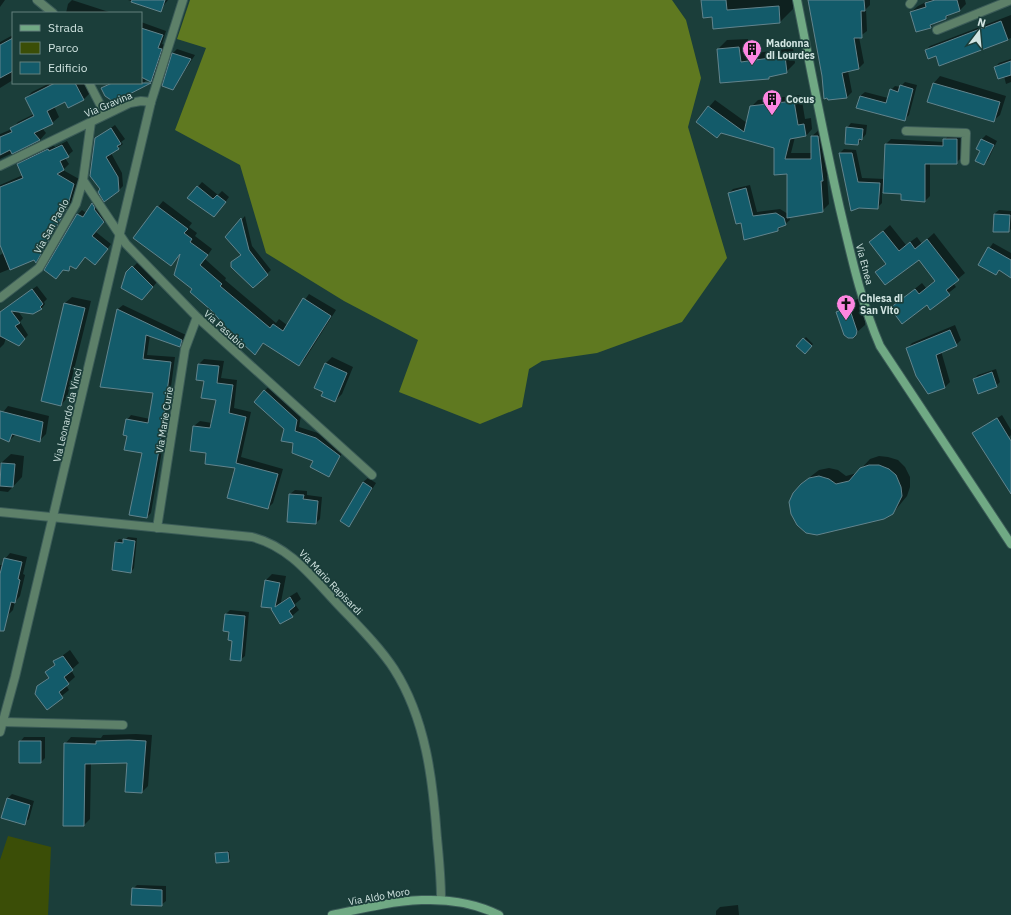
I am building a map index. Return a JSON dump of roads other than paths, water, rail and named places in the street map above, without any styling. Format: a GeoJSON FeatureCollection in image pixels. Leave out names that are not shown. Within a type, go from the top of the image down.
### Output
{"type":"FeatureCollection","features":[{"type":"Feature","properties":{"kind":"main road","name":"Via Etnea"},"geometry":{"type":"LineString","coordinates":[[797,0],[822,131],[850,251],[872,327],[880,346],[1011,544]]}},
{"type":"Feature","properties":{"kind":"main road","name":"Via Aldo Moro"},"geometry":{"type":"LineString","coordinates":[[332,915],[345,914],[393,902],[440,899],[474,905],[499,915]]}},
{"type":"Feature","properties":{"kind":"street"},"geometry":{"type":"LineString","coordinates":[[37,0],[52,12]]}},
{"type":"Feature","properties":{"kind":"street"},"geometry":{"type":"LineString","coordinates":[[151,102],[183,0]]}},
{"type":"Feature","properties":{"kind":"street"},"geometry":{"type":"LineString","coordinates":[[937,30],[1011,0]]}},
{"type":"Feature","properties":{"kind":"street"},"geometry":{"type":"LineString","coordinates":[[90,84],[105,114]]}},
{"type":"Feature","properties":{"kind":"street","name":"Via Gravina"},"geometry":{"type":"LineString","coordinates":[[0,166],[105,114],[130,104],[151,102]]}},
{"type":"Feature","properties":{"kind":"street","name":"Via Leonardo da Vinci"},"geometry":{"type":"LineString","coordinates":[[0,732],[4,722],[151,102]]}},
{"type":"Feature","properties":{"kind":"street","name":"Via San Paolo"},"geometry":{"type":"LineString","coordinates":[[0,298],[39,268],[76,204],[83,180],[91,122]]}},
{"type":"Feature","properties":{"kind":"street"},"geometry":{"type":"LineString","coordinates":[[906,131],[966,133],[965,161]]}},
{"type":"Feature","properties":{"kind":"street","name":"Via Pasubio"},"geometry":{"type":"LineString","coordinates":[[83,180],[126,244],[197,317],[372,475]]}},
{"type":"Feature","properties":{"kind":"street","name":"Via Marie Curie"},"geometry":{"type":"LineString","coordinates":[[157,528],[185,349],[197,317]]}},
{"type":"Feature","properties":{"kind":"street","name":"Via Mario Rapisardi"},"geometry":{"type":"LineString","coordinates":[[0,512],[53,516],[252,537],[264,540],[280,548],[304,567],[364,632],[394,670],[412,706],[424,740],[435,803],[440,899]]}},
{"type":"Feature","properties":{"kind":"street"},"geometry":{"type":"LineString","coordinates":[[4,722],[123,725]]}},
{"type":"Feature","properties":{"kind":"place","name":"Madonna di Lourdes"},"geometry":{"type":"Point","coordinates":[752,66]}},
{"type":"Feature","properties":{"kind":"place","name":"Cocus"},"geometry":{"type":"Point","coordinates":[772,116]}},
{"type":"Feature","properties":{"kind":"place","name":"Chiesa di San Vito"},"geometry":{"type":"Point","coordinates":[846,321]}}]}
